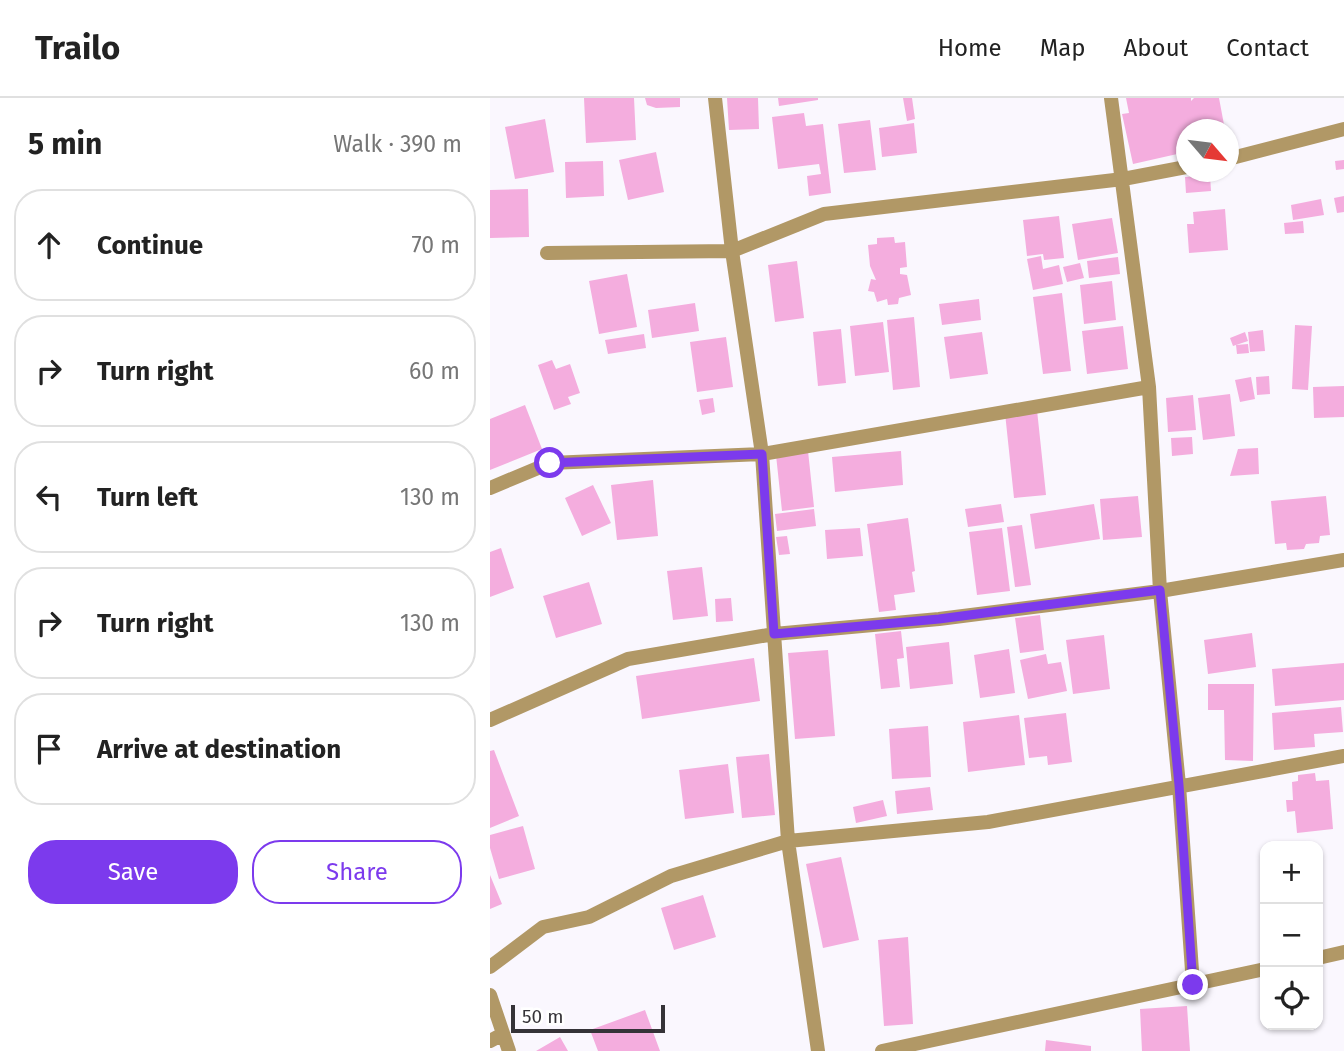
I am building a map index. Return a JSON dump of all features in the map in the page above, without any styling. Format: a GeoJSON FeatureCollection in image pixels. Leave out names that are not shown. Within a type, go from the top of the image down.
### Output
{"type":"FeatureCollection","features":[{"type":"Feature","properties":{"kind":"street"},"geometry":{"type":"LineString","coordinates":[[715,98],[732,251],[762,454],[788,841],[818,1051]]}},
{"type":"Feature","properties":{"kind":"street"},"geometry":{"type":"LineString","coordinates":[[1111,98],[1124,179],[1149,387],[1160,590],[1179,785],[1193,985]]}},
{"type":"Feature","properties":{"kind":"street"},"geometry":{"type":"LineString","coordinates":[[1239,156],[1344,129]]}},
{"type":"Feature","properties":{"kind":"street"},"geometry":{"type":"LineString","coordinates":[[547,253],[732,251],[824,214],[1124,179],[1176,169]]}},
{"type":"Feature","properties":{"kind":"street"},"geometry":{"type":"LineString","coordinates":[[490,488],[550,463],[762,454],[1149,387]]}},
{"type":"Feature","properties":{"kind":"street"},"geometry":{"type":"LineString","coordinates":[[490,720],[628,659],[774,634],[939,619],[1160,590],[1344,559]]}},
{"type":"Feature","properties":{"kind":"street"},"geometry":{"type":"LineString","coordinates":[[490,967],[543,927],[589,918],[671,876],[788,841],[988,822],[1344,756]]}},
{"type":"Feature","properties":{"kind":"street"},"geometry":{"type":"LineString","coordinates":[[1323,957],[1344,952]]}},
{"type":"Feature","properties":{"kind":"street"},"geometry":{"type":"LineString","coordinates":[[882,1051],[1260,970]]}},
{"type":"Feature","properties":{"kind":"street"},"geometry":{"type":"LineString","coordinates":[[490,996],[496,1037],[509,1051]]}},
{"type":"Feature","properties":{"kind":"building"},"geometry":{"type":"Polygon","coordinates":[[[584,98],[634,98],[636,140],[586,143],[584,98]]]}},
{"type":"Feature","properties":{"kind":"building"},"geometry":{"type":"Polygon","coordinates":[[[645,98],[680,98],[680,107],[656,108],[647,105],[645,98]]]}},
{"type":"Feature","properties":{"kind":"building"},"geometry":{"type":"Polygon","coordinates":[[[727,98],[758,98],[759,129],[729,130],[727,98]]]}},
{"type":"Feature","properties":{"kind":"building"},"geometry":{"type":"Polygon","coordinates":[[[778,98],[818,98],[818,100],[779,106],[778,98]]]}},
{"type":"Feature","properties":{"kind":"building"},"geometry":{"type":"Polygon","coordinates":[[[903,98],[912,98],[915,119],[907,121],[903,98]]]}},
{"type":"Feature","properties":{"kind":"building"},"geometry":{"type":"Polygon","coordinates":[[[1126,98],[1191,98],[1191,101],[1194,98],[1219,98],[1223,119],[1176,119],[1176,154],[1133,164],[1122,114],[1129,113],[1126,98]]]}},
{"type":"Feature","properties":{"kind":"building"},"geometry":{"type":"Polygon","coordinates":[[[804,113],[806,126],[823,124],[831,193],[809,196],[807,176],[821,174],[819,164],[778,169],[772,117],[804,113]]]}},
{"type":"Feature","properties":{"kind":"building"},"geometry":{"type":"Polygon","coordinates":[[[545,119],[554,172],[515,179],[505,127],[545,119]]]}},
{"type":"Feature","properties":{"kind":"building"},"geometry":{"type":"Polygon","coordinates":[[[870,120],[876,170],[844,173],[838,124],[870,120]]]}},
{"type":"Feature","properties":{"kind":"building"},"geometry":{"type":"Polygon","coordinates":[[[914,123],[917,153],[882,157],[879,128],[914,123]]]}},
{"type":"Feature","properties":{"kind":"building"},"geometry":{"type":"Polygon","coordinates":[[[656,152],[664,192],[628,200],[619,160],[656,152]]]}},
{"type":"Feature","properties":{"kind":"building"},"geometry":{"type":"Polygon","coordinates":[[[1344,160],[1344,169],[1336,170],[1335,161],[1344,160]]]}},
{"type":"Feature","properties":{"kind":"building"},"geometry":{"type":"Polygon","coordinates":[[[603,161],[604,196],[566,198],[565,162],[603,161]]]}},
{"type":"Feature","properties":{"kind":"building"},"geometry":{"type":"Polygon","coordinates":[[[1185,182],[1210,182],[1211,191],[1186,193],[1185,182]]]}},
{"type":"Feature","properties":{"kind":"building"},"geometry":{"type":"Polygon","coordinates":[[[528,189],[529,237],[490,238],[490,190],[528,189]]]}},
{"type":"Feature","properties":{"kind":"building"},"geometry":{"type":"Polygon","coordinates":[[[1344,196],[1344,212],[1337,213],[1334,198],[1344,196]]]}},
{"type":"Feature","properties":{"kind":"building"},"geometry":{"type":"Polygon","coordinates":[[[1321,199],[1324,215],[1293,220],[1291,205],[1321,199]]]}},
{"type":"Feature","properties":{"kind":"building"},"geometry":{"type":"Polygon","coordinates":[[[1225,209],[1228,250],[1189,253],[1187,224],[1194,224],[1193,212],[1225,209]]]}},
{"type":"Feature","properties":{"kind":"building"},"geometry":{"type":"Polygon","coordinates":[[[1059,216],[1064,258],[1044,260],[1043,254],[1027,256],[1023,220],[1059,216]]]}},
{"type":"Feature","properties":{"kind":"building"},"geometry":{"type":"Polygon","coordinates":[[[1112,218],[1118,253],[1078,260],[1072,224],[1112,218]]]}},
{"type":"Feature","properties":{"kind":"building"},"geometry":{"type":"Polygon","coordinates":[[[1303,221],[1304,233],[1285,234],[1284,223],[1303,221]]]}},
{"type":"Feature","properties":{"kind":"building"},"geometry":{"type":"Polygon","coordinates":[[[894,237],[895,243],[905,242],[907,267],[900,268],[900,274],[907,275],[911,295],[899,298],[898,304],[888,305],[887,299],[877,302],[874,292],[868,291],[871,279],[876,280],[870,266],[868,245],[877,244],[877,238],[894,237]]]}},
{"type":"Feature","properties":{"kind":"building"},"geometry":{"type":"Polygon","coordinates":[[[1041,256],[1043,269],[1059,265],[1063,284],[1033,290],[1027,259],[1041,256]]]}},
{"type":"Feature","properties":{"kind":"building"},"geometry":{"type":"Polygon","coordinates":[[[1118,257],[1120,274],[1089,278],[1087,261],[1118,257]]]}},
{"type":"Feature","properties":{"kind":"building"},"geometry":{"type":"Polygon","coordinates":[[[797,261],[804,318],[775,322],[768,265],[797,261]]]}},
{"type":"Feature","properties":{"kind":"building"},"geometry":{"type":"Polygon","coordinates":[[[1080,263],[1084,278],[1067,282],[1063,267],[1080,263]]]}},
{"type":"Feature","properties":{"kind":"building"},"geometry":{"type":"Polygon","coordinates":[[[627,274],[637,327],[599,334],[589,281],[627,274]]]}},
{"type":"Feature","properties":{"kind":"building"},"geometry":{"type":"Polygon","coordinates":[[[1112,281],[1116,320],[1084,324],[1080,285],[1112,281]]]}},
{"type":"Feature","properties":{"kind":"building"},"geometry":{"type":"Polygon","coordinates":[[[1062,293],[1071,371],[1043,374],[1033,297],[1062,293]]]}},
{"type":"Feature","properties":{"kind":"building"},"geometry":{"type":"Polygon","coordinates":[[[979,299],[981,320],[942,325],[939,304],[979,299]]]}},
{"type":"Feature","properties":{"kind":"building"},"geometry":{"type":"Polygon","coordinates":[[[695,303],[699,331],[652,338],[648,310],[695,303]]]}},
{"type":"Feature","properties":{"kind":"building"},"geometry":{"type":"Polygon","coordinates":[[[914,317],[920,387],[893,390],[887,320],[914,317]]]}},
{"type":"Feature","properties":{"kind":"building"},"geometry":{"type":"Polygon","coordinates":[[[883,322],[889,372],[855,376],[850,326],[883,322]]]}},
{"type":"Feature","properties":{"kind":"building"},"geometry":{"type":"Polygon","coordinates":[[[1295,325],[1312,326],[1308,390],[1292,389],[1295,325]]]}},
{"type":"Feature","properties":{"kind":"building"},"geometry":{"type":"Polygon","coordinates":[[[1123,326],[1128,369],[1087,374],[1082,331],[1123,326]]]}},
{"type":"Feature","properties":{"kind":"building"},"geometry":{"type":"Polygon","coordinates":[[[841,329],[846,383],[818,386],[813,332],[841,329]]]}},
{"type":"Feature","properties":{"kind":"building"},"geometry":{"type":"Polygon","coordinates":[[[1263,330],[1265,351],[1250,352],[1248,332],[1263,330]]]}},
{"type":"Feature","properties":{"kind":"building"},"geometry":{"type":"Polygon","coordinates":[[[982,332],[988,374],[950,379],[944,337],[982,332]]]}},
{"type":"Feature","properties":{"kind":"building"},"geometry":{"type":"Polygon","coordinates":[[[1245,332],[1248,341],[1233,346],[1230,338],[1245,332]]]}},
{"type":"Feature","properties":{"kind":"building"},"geometry":{"type":"Polygon","coordinates":[[[644,334],[646,348],[608,354],[605,340],[644,334]]]}},
{"type":"Feature","properties":{"kind":"building"},"geometry":{"type":"Polygon","coordinates":[[[726,337],[733,387],[697,392],[690,342],[726,337]]]}},
{"type":"Feature","properties":{"kind":"building"},"geometry":{"type":"Polygon","coordinates":[[[1248,344],[1249,353],[1237,354],[1236,345],[1248,344]]]}},
{"type":"Feature","properties":{"kind":"building"},"geometry":{"type":"Polygon","coordinates":[[[552,360],[556,369],[570,364],[580,393],[568,397],[571,404],[554,410],[538,365],[552,360]]]}},
{"type":"Feature","properties":{"kind":"building"},"geometry":{"type":"Polygon","coordinates":[[[1269,376],[1270,394],[1257,395],[1256,377],[1269,376]]]}},
{"type":"Feature","properties":{"kind":"building"},"geometry":{"type":"Polygon","coordinates":[[[1251,377],[1255,399],[1240,402],[1235,380],[1251,377]]]}},
{"type":"Feature","properties":{"kind":"building"},"geometry":{"type":"Polygon","coordinates":[[[1344,386],[1344,417],[1314,418],[1313,387],[1344,386]]]}},
{"type":"Feature","properties":{"kind":"building"},"geometry":{"type":"Polygon","coordinates":[[[1230,394],[1235,436],[1203,440],[1198,398],[1230,394]]]}},
{"type":"Feature","properties":{"kind":"building"},"geometry":{"type":"Polygon","coordinates":[[[1193,395],[1196,430],[1168,432],[1166,398],[1193,395]]]}},
{"type":"Feature","properties":{"kind":"building"},"geometry":{"type":"Polygon","coordinates":[[[713,398],[715,412],[702,415],[699,400],[713,398]]]}},
{"type":"Feature","properties":{"kind":"building"},"geometry":{"type":"Polygon","coordinates":[[[525,405],[542,449],[490,470],[490,419],[525,405]]]}},
{"type":"Feature","properties":{"kind":"building"},"geometry":{"type":"Polygon","coordinates":[[[1037,410],[1046,495],[1014,498],[1005,413],[1037,410]]]}},
{"type":"Feature","properties":{"kind":"building"},"geometry":{"type":"Polygon","coordinates":[[[1192,437],[1193,454],[1172,456],[1171,438],[1192,437]]]}},
{"type":"Feature","properties":{"kind":"building"},"geometry":{"type":"Polygon","coordinates":[[[1258,448],[1259,474],[1230,476],[1238,449],[1258,448]]]}},
{"type":"Feature","properties":{"kind":"building"},"geometry":{"type":"Polygon","coordinates":[[[808,451],[814,507],[782,511],[776,455],[808,451]]]}},
{"type":"Feature","properties":{"kind":"building"},"geometry":{"type":"Polygon","coordinates":[[[901,451],[903,485],[835,492],[832,457],[901,451]]]}},
{"type":"Feature","properties":{"kind":"building"},"geometry":{"type":"Polygon","coordinates":[[[653,480],[658,536],[617,540],[611,485],[653,480]]]}},
{"type":"Feature","properties":{"kind":"building"},"geometry":{"type":"Polygon","coordinates":[[[593,485],[611,523],[582,536],[565,498],[593,485]]]}},
{"type":"Feature","properties":{"kind":"building"},"geometry":{"type":"Polygon","coordinates":[[[1138,496],[1142,537],[1103,540],[1100,499],[1138,496]]]}},
{"type":"Feature","properties":{"kind":"building"},"geometry":{"type":"Polygon","coordinates":[[[1326,496],[1330,535],[1320,536],[1319,543],[1306,544],[1304,549],[1287,550],[1286,543],[1275,544],[1271,501],[1326,496]]]}},
{"type":"Feature","properties":{"kind":"building"},"geometry":{"type":"Polygon","coordinates":[[[1001,504],[1004,522],[968,527],[965,509],[1001,504]]]}},
{"type":"Feature","properties":{"kind":"building"},"geometry":{"type":"Polygon","coordinates":[[[1094,504],[1100,539],[1035,549],[1030,514],[1094,504]]]}},
{"type":"Feature","properties":{"kind":"building"},"geometry":{"type":"Polygon","coordinates":[[[814,509],[816,526],[777,531],[775,514],[814,509]]]}},
{"type":"Feature","properties":{"kind":"building"},"geometry":{"type":"Polygon","coordinates":[[[908,518],[915,592],[894,595],[896,610],[879,612],[867,524],[908,518]]]}},
{"type":"Feature","properties":{"kind":"building"},"geometry":{"type":"Polygon","coordinates":[[[1022,525],[1031,585],[1015,587],[1007,527],[1022,525]]]}},
{"type":"Feature","properties":{"kind":"building"},"geometry":{"type":"Polygon","coordinates":[[[860,528],[863,556],[827,559],[825,530],[860,528]]]}},
{"type":"Feature","properties":{"kind":"building"},"geometry":{"type":"Polygon","coordinates":[[[1002,528],[1010,591],[977,595],[969,532],[1002,528]]]}},
{"type":"Feature","properties":{"kind":"building"},"geometry":{"type":"Polygon","coordinates":[[[787,536],[790,554],[779,555],[776,537],[787,536]]]}},
{"type":"Feature","properties":{"kind":"building"},"geometry":{"type":"Polygon","coordinates":[[[501,548],[514,588],[490,597],[490,552],[501,548]]]}},
{"type":"Feature","properties":{"kind":"building"},"geometry":{"type":"Polygon","coordinates":[[[702,567],[708,616],[673,620],[667,571],[702,567]]]}},
{"type":"Feature","properties":{"kind":"building"},"geometry":{"type":"Polygon","coordinates":[[[589,582],[602,624],[556,638],[543,596],[589,582]]]}},
{"type":"Feature","properties":{"kind":"building"},"geometry":{"type":"Polygon","coordinates":[[[731,598],[733,621],[716,622],[715,599],[731,598]]]}},
{"type":"Feature","properties":{"kind":"building"},"geometry":{"type":"Polygon","coordinates":[[[1040,615],[1044,650],[1020,653],[1015,618],[1040,615]]]}},
{"type":"Feature","properties":{"kind":"building"},"geometry":{"type":"Polygon","coordinates":[[[901,631],[904,658],[897,659],[900,687],[881,689],[875,634],[901,631]]]}},
{"type":"Feature","properties":{"kind":"building"},"geometry":{"type":"Polygon","coordinates":[[[1252,633],[1256,667],[1208,674],[1204,640],[1252,633]]]}},
{"type":"Feature","properties":{"kind":"building"},"geometry":{"type":"Polygon","coordinates":[[[1104,635],[1110,689],[1073,694],[1066,640],[1104,635]]]}},
{"type":"Feature","properties":{"kind":"building"},"geometry":{"type":"Polygon","coordinates":[[[949,642],[953,684],[910,689],[906,647],[949,642]]]}},
{"type":"Feature","properties":{"kind":"building"},"geometry":{"type":"Polygon","coordinates":[[[1009,649],[1015,693],[980,698],[974,655],[1009,649]]]}},
{"type":"Feature","properties":{"kind":"building"},"geometry":{"type":"Polygon","coordinates":[[[828,650],[835,736],[795,739],[788,653],[828,650]]]}},
{"type":"Feature","properties":{"kind":"building"},"geometry":{"type":"Polygon","coordinates":[[[1046,654],[1048,664],[1061,662],[1067,691],[1028,699],[1020,660],[1046,654]]]}},
{"type":"Feature","properties":{"kind":"building"},"geometry":{"type":"Polygon","coordinates":[[[754,658],[760,701],[642,719],[636,676],[754,658]]]}},
{"type":"Feature","properties":{"kind":"building"},"geometry":{"type":"Polygon","coordinates":[[[1344,663],[1344,700],[1275,706],[1272,669],[1344,663]]]}},
{"type":"Feature","properties":{"kind":"building"},"geometry":{"type":"Polygon","coordinates":[[[1208,684],[1254,684],[1253,761],[1225,760],[1224,710],[1208,710],[1208,684]]]}},
{"type":"Feature","properties":{"kind":"building"},"geometry":{"type":"Polygon","coordinates":[[[1341,707],[1343,732],[1314,734],[1315,747],[1274,750],[1272,713],[1341,707]]]}},
{"type":"Feature","properties":{"kind":"building"},"geometry":{"type":"Polygon","coordinates":[[[1066,713],[1072,762],[1048,765],[1047,756],[1029,758],[1024,718],[1066,713]]]}},
{"type":"Feature","properties":{"kind":"building"},"geometry":{"type":"Polygon","coordinates":[[[1019,715],[1025,765],[968,772],[963,722],[1019,715]]]}},
{"type":"Feature","properties":{"kind":"building"},"geometry":{"type":"Polygon","coordinates":[[[928,726],[931,777],[892,779],[889,729],[928,726]]]}},
{"type":"Feature","properties":{"kind":"building"},"geometry":{"type":"Polygon","coordinates":[[[494,750],[519,816],[490,828],[490,751],[494,750]]]}},
{"type":"Feature","properties":{"kind":"building"},"geometry":{"type":"Polygon","coordinates":[[[769,754],[775,815],[742,818],[736,757],[769,754]]]}},
{"type":"Feature","properties":{"kind":"building"},"geometry":{"type":"Polygon","coordinates":[[[728,764],[734,813],[685,819],[679,770],[728,764]]]}},
{"type":"Feature","properties":{"kind":"building"},"geometry":{"type":"Polygon","coordinates":[[[1315,773],[1316,781],[1329,780],[1333,829],[1297,833],[1295,811],[1287,812],[1286,800],[1293,800],[1292,782],[1298,781],[1298,775],[1315,773]]]}},
{"type":"Feature","properties":{"kind":"building"},"geometry":{"type":"Polygon","coordinates":[[[930,787],[933,810],[897,814],[895,791],[930,787]]]}},
{"type":"Feature","properties":{"kind":"building"},"geometry":{"type":"Polygon","coordinates":[[[883,800],[887,816],[856,823],[853,807],[883,800]]]}},
{"type":"Feature","properties":{"kind":"building"},"geometry":{"type":"Polygon","coordinates":[[[523,826],[535,869],[499,879],[490,848],[490,835],[523,826]]]}},
{"type":"Feature","properties":{"kind":"building"},"geometry":{"type":"Polygon","coordinates":[[[841,857],[859,940],[823,948],[806,864],[841,857]]]}},
{"type":"Feature","properties":{"kind":"building"},"geometry":{"type":"Polygon","coordinates":[[[490,875],[502,904],[490,909],[490,875]]]}},
{"type":"Feature","properties":{"kind":"building"},"geometry":{"type":"Polygon","coordinates":[[[703,895],[716,937],[674,950],[661,908],[703,895]]]}},
{"type":"Feature","properties":{"kind":"building"},"geometry":{"type":"Polygon","coordinates":[[[908,937],[913,1024],[884,1026],[878,940],[908,937]]]}},
{"type":"Feature","properties":{"kind":"building"},"geometry":{"type":"Polygon","coordinates":[[[1187,1006],[1190,1051],[1142,1051],[1140,1009],[1187,1006]]]}},
{"type":"Feature","properties":{"kind":"building"},"geometry":{"type":"Polygon","coordinates":[[[645,1010],[660,1051],[598,1051],[590,1030],[645,1010]]]}},
{"type":"Feature","properties":{"kind":"building"},"geometry":{"type":"Polygon","coordinates":[[[560,1037],[568,1051],[536,1051],[560,1037]]]}},
{"type":"Feature","properties":{"kind":"building"},"geometry":{"type":"Polygon","coordinates":[[[1046,1040],[1091,1046],[1091,1051],[1045,1051],[1046,1040]]]}},
{"type":"Feature","properties":{"kind":"route"},"geometry":{"type":"LineString","coordinates":[[550,463],[762,454],[774,634],[939,619],[1160,590],[1179,785],[1193,985]]}}]}
